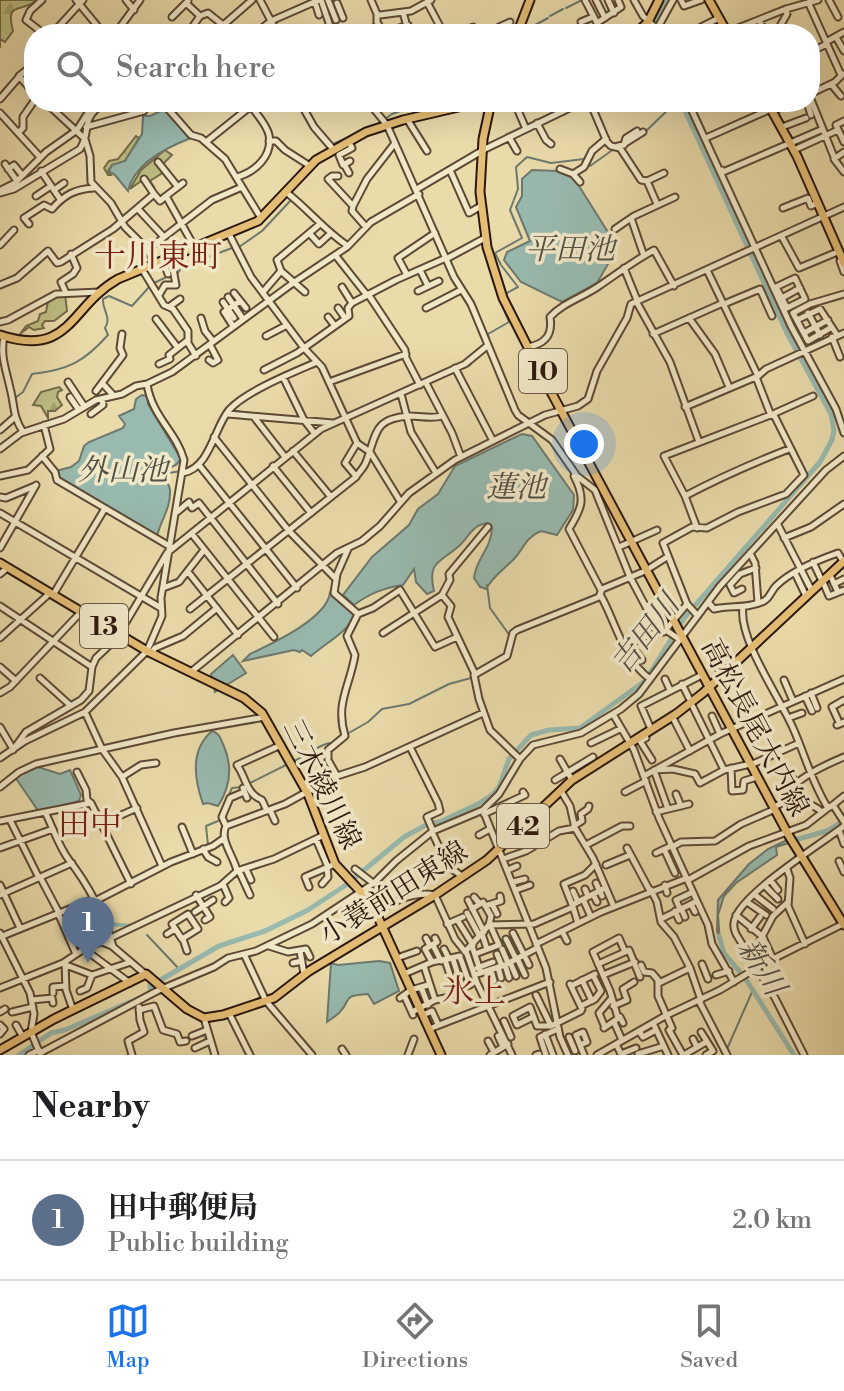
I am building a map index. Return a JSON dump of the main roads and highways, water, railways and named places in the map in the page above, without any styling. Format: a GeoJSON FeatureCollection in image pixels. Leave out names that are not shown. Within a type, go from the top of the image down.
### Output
{"type":"FeatureCollection","features":[{"type":"Feature","properties":{"kind":"main road"},"geometry":{"type":"LineString","coordinates":[[522,24],[531,0]]}},
{"type":"Feature","properties":{"kind":"main road"},"geometry":{"type":"LineString","coordinates":[[647,24],[659,0]]}},
{"type":"Feature","properties":{"kind":"main road"},"geometry":{"type":"LineString","coordinates":[[709,0],[722,24]]}},
{"type":"Feature","properties":{"kind":"main road"},"geometry":{"type":"LineString","coordinates":[[2,336],[33,342],[54,336],[63,331],[99,292],[118,279],[261,218],[290,196],[310,166],[334,149],[385,122],[438,112]]}},
{"type":"Feature","properties":{"kind":"main road","name":"高松長尾大内線"},"geometry":{"type":"LineString","coordinates":[[492,112],[483,150],[481,206],[485,238],[503,298],[710,686]]}},
{"type":"Feature","properties":{"kind":"main road"},"geometry":{"type":"LineString","coordinates":[[774,112],[844,263]]}},
{"type":"Feature","properties":{"kind":"main road","name":"高松長尾大内線"},"geometry":{"type":"LineString","coordinates":[[483,150],[483,193],[489,246],[506,297],[562,408]]}},
{"type":"Feature","properties":{"kind":"main road","name":"小蓑前田東線"},"geometry":{"type":"LineString","coordinates":[[0,1049],[23,1037],[32,1036],[73,1010],[148,976],[192,1013],[204,1018],[266,1001],[304,974],[463,877],[499,849],[560,790],[571,774],[629,743],[691,703],[844,562]]}},
{"type":"Feature","properties":{"kind":"main road","name":"三木綾川線"},"geometry":{"type":"LineString","coordinates":[[4,565],[149,652],[225,688],[252,704],[265,717],[308,794],[330,866],[383,908],[390,923],[397,958],[408,973],[405,994],[419,1011],[441,1055]]}},
{"type":"Feature","properties":{"kind":"main road","name":"高松長尾大内線"},"geometry":{"type":"LineString","coordinates":[[681,635],[803,858],[844,923]]}},
{"type":"Feature","properties":{"kind":"main road","name":"高松長尾大内線"},"geometry":{"type":"LineString","coordinates":[[752,764],[775,807]]}},
{"type":"Feature","properties":{"kind":"water"},"geometry":{"type":"Polygon","coordinates":[[[168,112],[191,138],[172,146],[144,165],[131,181],[128,191],[109,171],[112,165],[125,161],[142,134],[143,116],[168,112]]]}},
{"type":"Feature","properties":{"kind":"water","name":"平田池"},"geometry":{"type":"Polygon","coordinates":[[[532,170],[559,171],[574,178],[611,237],[608,264],[597,283],[562,302],[521,282],[504,260],[507,252],[530,241],[516,207],[522,196],[522,179],[532,170]]]}},
{"type":"Feature","properties":{"kind":"water","name":"外山池"},"geometry":{"type":"Polygon","coordinates":[[[147,396],[148,404],[181,459],[176,465],[162,471],[170,496],[157,536],[60,480],[56,471],[79,461],[84,446],[89,442],[123,428],[125,424],[119,416],[134,409],[136,399],[147,396]]]}},
{"type":"Feature","properties":{"kind":"water","name":"蓮池"},"geometry":{"type":"Polygon","coordinates":[[[522,434],[532,436],[574,495],[573,510],[557,535],[541,531],[532,536],[486,589],[480,587],[474,578],[491,534],[492,527],[487,523],[474,529],[437,564],[432,574],[434,591],[427,594],[416,582],[414,569],[403,585],[377,592],[354,605],[343,595],[372,557],[409,525],[418,509],[438,494],[455,466],[522,434]]]}},
{"type":"Feature","properties":{"kind":"water"},"geometry":{"type":"Polygon","coordinates":[[[330,593],[356,615],[336,637],[311,656],[302,650],[294,650],[243,661],[309,621],[326,603],[330,593]]]}},
{"type":"Feature","properties":{"kind":"water"},"geometry":{"type":"Polygon","coordinates":[[[233,655],[246,673],[215,692],[211,674],[233,655]]]}},
{"type":"Feature","properties":{"kind":"water"},"geometry":{"type":"Polygon","coordinates":[[[212,731],[221,739],[229,768],[226,791],[218,806],[203,804],[196,774],[200,747],[212,731]]]}},
{"type":"Feature","properties":{"kind":"water"},"geometry":{"type":"Polygon","coordinates":[[[38,767],[60,774],[70,770],[81,795],[79,801],[39,812],[15,777],[38,767]]]}},
{"type":"Feature","properties":{"kind":"water"},"geometry":{"type":"Polygon","coordinates":[[[787,840],[789,843],[776,847],[777,855],[736,883],[724,896],[718,915],[720,943],[717,931],[718,900],[749,864],[768,849],[787,840]]]}},
{"type":"Feature","properties":{"kind":"water"},"geometry":{"type":"Polygon","coordinates":[[[331,963],[390,963],[399,991],[374,1004],[368,994],[350,997],[339,1013],[327,1022],[331,963]]]}},
{"type":"Feature","properties":{"kind":"waterway"},"geometry":{"type":"LineString","coordinates":[[566,8],[582,0]]}},
{"type":"Feature","properties":{"kind":"waterway","name":"吉田川"},"geometry":{"type":"LineString","coordinates":[[654,24],[665,0]]}},
{"type":"Feature","properties":{"kind":"waterway"},"geometry":{"type":"LineString","coordinates":[[550,16],[563,9]]}},
{"type":"Feature","properties":{"kind":"waterway"},"geometry":{"type":"LineString","coordinates":[[537,24],[548,18]]}},
{"type":"Feature","properties":{"kind":"waterway"},"geometry":{"type":"LineString","coordinates":[[651,24],[654,21]]}},
{"type":"Feature","properties":{"kind":"waterway"},"geometry":{"type":"LineString","coordinates":[[377,125],[398,112]]}},
{"type":"Feature","properties":{"kind":"waterway"},"geometry":{"type":"LineString","coordinates":[[644,133],[666,112]]}},
{"type":"Feature","properties":{"kind":"waterway","name":"吉田川"},"geometry":{"type":"LineString","coordinates":[[19,1055],[51,1033],[65,1030],[151,993],[150,986],[219,946],[265,931],[308,910],[346,885],[404,837],[492,795],[499,787],[509,759],[531,735],[549,730],[580,728],[645,681],[685,617],[820,462],[832,440],[831,414],[787,333],[686,112]]}},
{"type":"Feature","properties":{"kind":"waterway"},"geometry":{"type":"LineString","coordinates":[[333,144],[360,132]]}},
{"type":"Feature","properties":{"kind":"waterway"},"geometry":{"type":"LineString","coordinates":[[507,293],[518,287],[495,253],[522,238],[510,210],[518,189],[516,167],[527,157],[551,163],[584,159],[590,166],[614,149]]}},
{"type":"Feature","properties":{"kind":"waterway"},"geometry":{"type":"LineString","coordinates":[[239,247],[262,231],[292,199]]}},
{"type":"Feature","properties":{"kind":"waterway"},"geometry":{"type":"LineString","coordinates":[[177,274],[182,267],[232,248]]}},
{"type":"Feature","properties":{"kind":"waterway"},"geometry":{"type":"LineString","coordinates":[[154,283],[173,274]]}},
{"type":"Feature","properties":{"kind":"waterway"},"geometry":{"type":"LineString","coordinates":[[15,398],[23,392],[32,374],[74,363],[108,335],[103,299],[109,296],[132,306],[150,286]]}},
{"type":"Feature","properties":{"kind":"waterway"},"geometry":{"type":"LineString","coordinates":[[489,342],[488,334],[509,322],[501,302]]}},
{"type":"Feature","properties":{"kind":"waterway"},"geometry":{"type":"LineString","coordinates":[[463,368],[473,360]]}},
{"type":"Feature","properties":{"kind":"waterway"},"geometry":{"type":"LineString","coordinates":[[394,399],[439,378]]}},
{"type":"Feature","properties":{"kind":"waterway"},"geometry":{"type":"LineString","coordinates":[[232,410],[253,414]]}},
{"type":"Feature","properties":{"kind":"waterway"},"geometry":{"type":"LineString","coordinates":[[190,468],[201,457],[222,416]]}},
{"type":"Feature","properties":{"kind":"waterway"},"geometry":{"type":"LineString","coordinates":[[163,474],[181,471]]}},
{"type":"Feature","properties":{"kind":"waterway"},"geometry":{"type":"LineString","coordinates":[[487,585],[490,608],[510,636]]}},
{"type":"Feature","properties":{"kind":"waterway"},"geometry":{"type":"LineString","coordinates":[[347,734],[368,722],[382,709],[409,704],[449,684],[471,678]]}},
{"type":"Feature","properties":{"kind":"waterway"},"geometry":{"type":"LineString","coordinates":[[294,761],[330,743]]}},
{"type":"Feature","properties":{"kind":"waterway"},"geometry":{"type":"LineString","coordinates":[[250,783],[286,765]]}},
{"type":"Feature","properties":{"kind":"waterway"},"geometry":{"type":"LineString","coordinates":[[229,795],[232,788],[242,787]]}},
{"type":"Feature","properties":{"kind":"waterway"},"geometry":{"type":"LineString","coordinates":[[208,845],[206,826],[218,821],[221,816]]}},
{"type":"Feature","properties":{"kind":"waterway","name":"新川"},"geometry":{"type":"LineString","coordinates":[[791,841],[827,831],[843,821]]}},
{"type":"Feature","properties":{"kind":"waterway"},"geometry":{"type":"LineString","coordinates":[[108,924],[133,926]]}},
{"type":"Feature","properties":{"kind":"waterway"},"geometry":{"type":"LineString","coordinates":[[127,926],[131,925]]}},
{"type":"Feature","properties":{"kind":"waterway"},"geometry":{"type":"LineString","coordinates":[[147,935],[180,970]]}},
{"type":"Feature","properties":{"kind":"waterway","name":"新川"},"geometry":{"type":"LineString","coordinates":[[719,936],[724,953],[745,978],[794,1055]]}},
{"type":"Feature","properties":{"kind":"waterway"},"geometry":{"type":"LineString","coordinates":[[727,1049],[752,992]]}},
{"type":"Feature","properties":{"kind":"waterway"},"geometry":{"type":"LineString","coordinates":[[204,1035],[213,1055]]}},
{"type":"Feature","properties":{"kind":"place","name":"田中郵便局"},"geometry":{"type":"Point","coordinates":[88,963]}},
{"type":"Feature","properties":{"kind":"district","name":"十川東町"},"geometry":{"type":"Point","coordinates":[158,256]}},
{"type":"Feature","properties":{"kind":"district","name":"田中"},"geometry":{"type":"Point","coordinates":[90,824]}},
{"type":"Feature","properties":{"kind":"district","name":"氷上"},"geometry":{"type":"Point","coordinates":[474,991]}}]}
